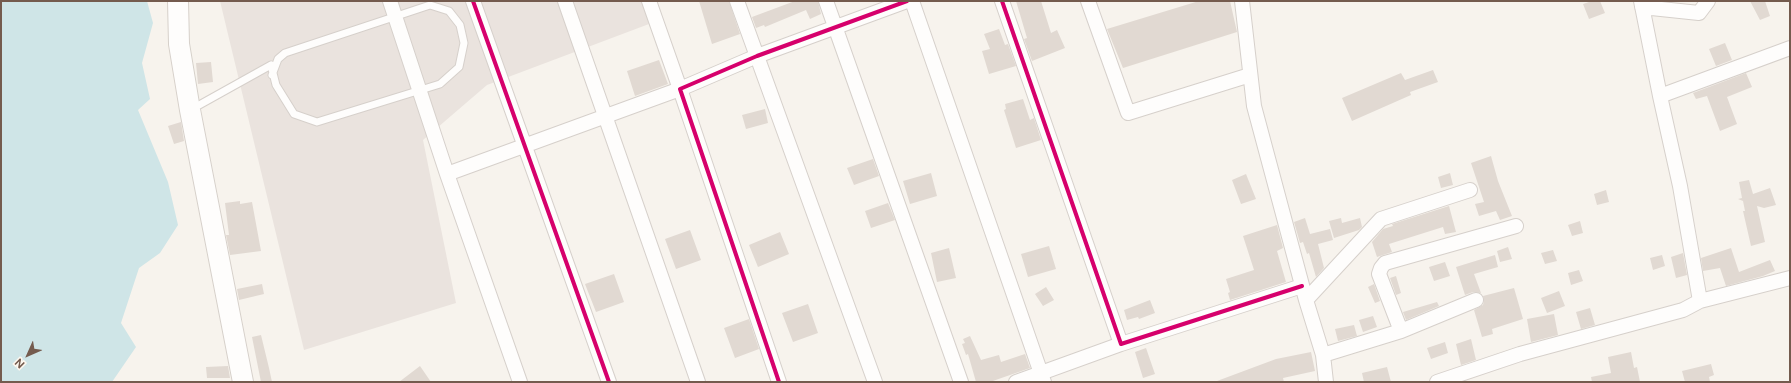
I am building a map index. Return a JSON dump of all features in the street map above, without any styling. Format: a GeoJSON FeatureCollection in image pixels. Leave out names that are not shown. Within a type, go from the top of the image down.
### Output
{"type":"FeatureCollection","features":[{"type":"Feature","properties":{"kind":"street"},"geometry":{"type":"LineString","coordinates":[[178,1],[179,44],[190,110],[243,382]]}},
{"type":"Feature","properties":{"kind":"street"},"geometry":{"type":"LineString","coordinates":[[390,1],[447,174],[520,382]]}},
{"type":"Feature","properties":{"kind":"street"},"geometry":{"type":"LineString","coordinates":[[474,1],[524,146],[609,382]]}},
{"type":"Feature","properties":{"kind":"street"},"geometry":{"type":"LineString","coordinates":[[565,1],[698,382]]}},
{"type":"Feature","properties":{"kind":"street"},"geometry":{"type":"LineString","coordinates":[[650,1],[779,382]]}},
{"type":"Feature","properties":{"kind":"street"},"geometry":{"type":"LineString","coordinates":[[737,1],[875,382]]}},
{"type":"Feature","properties":{"kind":"street"},"geometry":{"type":"LineString","coordinates":[[826,1],[961,382]]}},
{"type":"Feature","properties":{"kind":"street"},"geometry":{"type":"LineString","coordinates":[[447,174],[606,115],[680,90],[757,56],[907,1]]}},
{"type":"Feature","properties":{"kind":"street"},"geometry":{"type":"LineString","coordinates":[[912,1],[1042,377]]}},
{"type":"Feature","properties":{"kind":"street"},"geometry":{"type":"LineString","coordinates":[[1002,1],[1121,344]]}},
{"type":"Feature","properties":{"kind":"street"},"geometry":{"type":"LineString","coordinates":[[1088,1],[1128,113],[1250,75]]}},
{"type":"Feature","properties":{"kind":"street"},"geometry":{"type":"LineString","coordinates":[[1242,1],[1254,106],[1302,286],[1323,355],[1326,382]]}},
{"type":"Feature","properties":{"kind":"street"},"geometry":{"type":"LineString","coordinates":[[1700,301],[1680,186],[1642,4],[1699,13],[1708,1]]}},
{"type":"Feature","properties":{"kind":"street"},"geometry":{"type":"LineString","coordinates":[[1660,96],[1790,48]]}},
{"type":"Feature","properties":{"kind":"street"},"geometry":{"type":"LineString","coordinates":[[1306,300],[1380,219],[1470,190]]}},
{"type":"Feature","properties":{"kind":"street"},"geometry":{"type":"LineString","coordinates":[[1401,331],[1379,274],[1385,263],[1516,226]]}},
{"type":"Feature","properties":{"kind":"street"},"geometry":{"type":"LineString","coordinates":[[1437,382],[1520,354],[1683,310],[1700,301],[1790,278]]}},
{"type":"Feature","properties":{"kind":"street"},"geometry":{"type":"LineString","coordinates":[[1016,382],[1042,377],[1121,344],[1302,286]]}},
{"type":"Feature","properties":{"kind":"street"},"geometry":{"type":"LineString","coordinates":[[1323,355],[1401,331],[1476,300]]}},
{"type":"Feature","properties":{"kind":"lane"},"geometry":{"type":"LineString","coordinates":[[190,110],[270,65],[272,75],[285,102],[294,114],[316,122],[440,84],[459,67],[464,43],[460,25],[449,11],[430,5],[285,53],[278,60],[272,75]]}},
{"type":"Feature","properties":{"kind":"shaded area"},"geometry":{"type":"Polygon","coordinates":[[[1,1],[147,1],[153,23],[142,63],[150,99],[138,110],[168,182],[178,225],[160,253],[139,268],[121,323],[136,347],[112,382],[1,382],[1,1]]]}},
{"type":"Feature","properties":{"kind":"shaded area"},"geometry":{"type":"Polygon","coordinates":[[[220,1],[642,1],[649,24],[487,85],[423,140],[456,303],[304,350],[220,1]]]}},
{"type":"Feature","properties":{"kind":"building"},"geometry":{"type":"Polygon","coordinates":[[[699,1],[729,1],[740,34],[712,44],[699,1]]]}},
{"type":"Feature","properties":{"kind":"building"},"geometry":{"type":"Polygon","coordinates":[[[795,1],[818,1],[821,14],[810,19],[806,10],[765,27],[764,25],[756,28],[752,17],[795,1]]]}},
{"type":"Feature","properties":{"kind":"building"},"geometry":{"type":"Polygon","coordinates":[[[1016,1],[1041,1],[1051,33],[1057,30],[1065,48],[1032,61],[1024,39],[1027,38],[1016,1]]]}},
{"type":"Feature","properties":{"kind":"building"},"geometry":{"type":"Polygon","coordinates":[[[1199,1],[1230,1],[1237,32],[1123,68],[1107,29],[1199,1]]]}},
{"type":"Feature","properties":{"kind":"building"},"geometry":{"type":"Polygon","coordinates":[[[1592,1],[1600,1],[1605,13],[1589,19],[1583,4],[1592,1]]]}},
{"type":"Feature","properties":{"kind":"building"},"geometry":{"type":"Polygon","coordinates":[[[1750,1],[1765,1],[1770,16],[1760,20],[1750,1]]]}},
{"type":"Feature","properties":{"kind":"building"},"geometry":{"type":"Polygon","coordinates":[[[999,29],[1005,45],[1008,44],[1016,66],[989,74],[982,51],[990,49],[984,34],[999,29]]]}},
{"type":"Feature","properties":{"kind":"building"},"geometry":{"type":"Polygon","coordinates":[[[1725,43],[1732,60],[1716,66],[1709,49],[1725,43]]]}},
{"type":"Feature","properties":{"kind":"building"},"geometry":{"type":"Polygon","coordinates":[[[659,60],[668,84],[635,96],[627,71],[659,60]]]}},
{"type":"Feature","properties":{"kind":"building"},"geometry":{"type":"Polygon","coordinates":[[[211,62],[213,82],[198,84],[196,63],[211,62]]]}},
{"type":"Feature","properties":{"kind":"building"},"geometry":{"type":"Polygon","coordinates":[[[1433,70],[1438,82],[1410,92],[1411,95],[1352,121],[1342,98],[1401,73],[1405,80],[1433,70]]]}},
{"type":"Feature","properties":{"kind":"building"},"geometry":{"type":"Polygon","coordinates":[[[1746,73],[1752,87],[1727,97],[1737,124],[1720,131],[1707,96],[1696,99],[1693,93],[1746,73]]]}},
{"type":"Feature","properties":{"kind":"building"},"geometry":{"type":"Polygon","coordinates":[[[1023,99],[1030,120],[1034,118],[1041,140],[1016,148],[1004,110],[1006,109],[1005,104],[1023,99]]]}},
{"type":"Feature","properties":{"kind":"building"},"geometry":{"type":"Polygon","coordinates":[[[765,109],[768,123],[746,129],[742,115],[765,109]]]}},
{"type":"Feature","properties":{"kind":"building"},"geometry":{"type":"Polygon","coordinates":[[[181,122],[184,141],[174,144],[168,126],[181,122]]]}},
{"type":"Feature","properties":{"kind":"building"},"geometry":{"type":"Polygon","coordinates":[[[1491,156],[1498,181],[1512,216],[1500,220],[1496,211],[1479,216],[1475,204],[1484,202],[1471,163],[1491,156]]]}},
{"type":"Feature","properties":{"kind":"building"},"geometry":{"type":"Polygon","coordinates":[[[873,159],[879,176],[854,185],[847,168],[873,159]]]}},
{"type":"Feature","properties":{"kind":"building"},"geometry":{"type":"Polygon","coordinates":[[[931,173],[937,196],[910,204],[903,181],[931,173]]]}},
{"type":"Feature","properties":{"kind":"building"},"geometry":{"type":"Polygon","coordinates":[[[1450,173],[1453,185],[1441,188],[1438,177],[1450,173]]]}},
{"type":"Feature","properties":{"kind":"building"},"geometry":{"type":"Polygon","coordinates":[[[1246,174],[1256,199],[1241,204],[1232,180],[1246,174]]]}},
{"type":"Feature","properties":{"kind":"building"},"geometry":{"type":"Polygon","coordinates":[[[1749,180],[1753,194],[1770,188],[1776,205],[1764,208],[1757,206],[1765,242],[1751,246],[1743,211],[1745,211],[1743,201],[1738,199],[1742,198],[1739,182],[1749,180]]]}},
{"type":"Feature","properties":{"kind":"building"},"geometry":{"type":"Polygon","coordinates":[[[1606,190],[1609,202],[1597,205],[1594,194],[1606,190]]]}},
{"type":"Feature","properties":{"kind":"building"},"geometry":{"type":"Polygon","coordinates":[[[240,201],[240,204],[252,202],[261,251],[230,255],[226,235],[229,235],[225,203],[240,201]]]}},
{"type":"Feature","properties":{"kind":"building"},"geometry":{"type":"Polygon","coordinates":[[[888,203],[895,220],[871,228],[865,211],[888,203]]]}},
{"type":"Feature","properties":{"kind":"building"},"geometry":{"type":"Polygon","coordinates":[[[1449,206],[1456,232],[1445,234],[1443,227],[1389,244],[1392,252],[1377,257],[1372,242],[1383,229],[1393,226],[1392,224],[1449,206]]]}},
{"type":"Feature","properties":{"kind":"building"},"geometry":{"type":"Polygon","coordinates":[[[1305,218],[1310,234],[1330,229],[1333,240],[1318,244],[1324,268],[1316,277],[1309,253],[1307,254],[1303,242],[1300,243],[1294,222],[1305,218]]]}},
{"type":"Feature","properties":{"kind":"building"},"geometry":{"type":"Polygon","coordinates":[[[1341,218],[1342,223],[1360,218],[1362,227],[1359,230],[1334,238],[1329,221],[1341,218]]]}},
{"type":"Feature","properties":{"kind":"building"},"geometry":{"type":"Polygon","coordinates":[[[1580,221],[1583,233],[1572,236],[1568,225],[1580,221]]]}},
{"type":"Feature","properties":{"kind":"building"},"geometry":{"type":"Polygon","coordinates":[[[1277,225],[1283,248],[1277,251],[1286,282],[1230,300],[1228,293],[1230,292],[1226,279],[1254,270],[1243,236],[1277,225]]]}},
{"type":"Feature","properties":{"kind":"building"},"geometry":{"type":"Polygon","coordinates":[[[690,230],[701,260],[676,269],[665,239],[690,230]]]}},
{"type":"Feature","properties":{"kind":"building"},"geometry":{"type":"Polygon","coordinates":[[[780,232],[789,254],[758,267],[749,245],[780,232]]]}},
{"type":"Feature","properties":{"kind":"building"},"geometry":{"type":"Polygon","coordinates":[[[1049,246],[1056,269],[1028,277],[1021,254],[1049,246]]]}},
{"type":"Feature","properties":{"kind":"building"},"geometry":{"type":"Polygon","coordinates":[[[1508,247],[1512,259],[1500,262],[1497,251],[1508,247]]]}},
{"type":"Feature","properties":{"kind":"building"},"geometry":{"type":"Polygon","coordinates":[[[949,248],[956,278],[937,282],[931,253],[949,248]]]}},
{"type":"Feature","properties":{"kind":"building"},"geometry":{"type":"Polygon","coordinates":[[[1731,248],[1739,272],[1770,260],[1775,271],[1763,276],[1726,286],[1720,268],[1703,271],[1701,258],[1731,248]]]}},
{"type":"Feature","properties":{"kind":"building"},"geometry":{"type":"Polygon","coordinates":[[[1553,250],[1557,261],[1545,264],[1541,253],[1553,250]]]}},
{"type":"Feature","properties":{"kind":"building"},"geometry":{"type":"Polygon","coordinates":[[[1683,253],[1687,275],[1676,278],[1671,257],[1683,253]]]}},
{"type":"Feature","properties":{"kind":"building"},"geometry":{"type":"Polygon","coordinates":[[[1495,255],[1498,267],[1474,274],[1481,293],[1473,292],[1465,295],[1456,267],[1495,255]]]}},
{"type":"Feature","properties":{"kind":"building"},"geometry":{"type":"Polygon","coordinates":[[[1662,255],[1665,266],[1653,270],[1650,258],[1662,255]]]}},
{"type":"Feature","properties":{"kind":"building"},"geometry":{"type":"Polygon","coordinates":[[[1445,262],[1450,276],[1434,281],[1429,267],[1445,262]]]}},
{"type":"Feature","properties":{"kind":"building"},"geometry":{"type":"Polygon","coordinates":[[[1579,270],[1583,281],[1571,285],[1568,273],[1579,270]]]}},
{"type":"Feature","properties":{"kind":"building"},"geometry":{"type":"Polygon","coordinates":[[[614,274],[624,302],[596,312],[585,284],[614,274]]]}},
{"type":"Feature","properties":{"kind":"building"},"geometry":{"type":"Polygon","coordinates":[[[1396,276],[1401,293],[1396,295],[1390,278],[1396,276]]]}},
{"type":"Feature","properties":{"kind":"building"},"geometry":{"type":"Polygon","coordinates":[[[262,284],[264,294],[239,300],[237,289],[262,284]]]}},
{"type":"Feature","properties":{"kind":"building"},"geometry":{"type":"Polygon","coordinates":[[[1374,284],[1380,301],[1375,303],[1368,287],[1374,284]]]}},
{"type":"Feature","properties":{"kind":"building"},"geometry":{"type":"Polygon","coordinates":[[[1046,287],[1054,300],[1043,306],[1035,294],[1046,287]]]}},
{"type":"Feature","properties":{"kind":"building"},"geometry":{"type":"Polygon","coordinates":[[[1514,288],[1523,319],[1492,329],[1493,334],[1482,337],[1474,310],[1483,305],[1483,296],[1514,288]]]}},
{"type":"Feature","properties":{"kind":"building"},"geometry":{"type":"Polygon","coordinates":[[[1559,291],[1565,306],[1547,313],[1541,298],[1559,291]]]}},
{"type":"Feature","properties":{"kind":"building"},"geometry":{"type":"Polygon","coordinates":[[[1150,300],[1155,313],[1139,319],[1138,317],[1127,320],[1124,310],[1150,300]]]}},
{"type":"Feature","properties":{"kind":"building"},"geometry":{"type":"Polygon","coordinates":[[[1437,302],[1439,306],[1406,320],[1403,312],[1437,302]]]}},
{"type":"Feature","properties":{"kind":"building"},"geometry":{"type":"Polygon","coordinates":[[[808,304],[818,333],[793,342],[782,313],[808,304]]]}},
{"type":"Feature","properties":{"kind":"building"},"geometry":{"type":"Polygon","coordinates":[[[1590,308],[1595,325],[1581,329],[1576,312],[1590,308]]]}},
{"type":"Feature","properties":{"kind":"building"},"geometry":{"type":"Polygon","coordinates":[[[1554,314],[1558,335],[1531,342],[1527,319],[1554,314]]]}},
{"type":"Feature","properties":{"kind":"building"},"geometry":{"type":"Polygon","coordinates":[[[1373,316],[1377,327],[1363,332],[1359,320],[1373,316]]]}},
{"type":"Feature","properties":{"kind":"building"},"geometry":{"type":"Polygon","coordinates":[[[749,319],[759,349],[735,358],[724,328],[749,319]]]}},
{"type":"Feature","properties":{"kind":"building"},"geometry":{"type":"Polygon","coordinates":[[[1354,325],[1357,336],[1338,341],[1335,329],[1354,325]]]}},
{"type":"Feature","properties":{"kind":"building"},"geometry":{"type":"Polygon","coordinates":[[[261,335],[272,382],[261,382],[252,337],[261,335]]]}},
{"type":"Feature","properties":{"kind":"building"},"geometry":{"type":"Polygon","coordinates":[[[970,336],[981,360],[999,355],[1001,362],[1025,354],[1030,368],[990,382],[976,382],[968,354],[966,355],[962,344],[965,343],[963,339],[970,336]]]}},
{"type":"Feature","properties":{"kind":"building"},"geometry":{"type":"Polygon","coordinates":[[[1471,339],[1476,360],[1461,365],[1456,344],[1471,339]]]}},
{"type":"Feature","properties":{"kind":"building"},"geometry":{"type":"Polygon","coordinates":[[[1445,342],[1448,353],[1431,359],[1427,348],[1445,342]]]}},
{"type":"Feature","properties":{"kind":"building"},"geometry":{"type":"Polygon","coordinates":[[[1146,348],[1155,374],[1143,378],[1135,352],[1146,348]]]}},
{"type":"Feature","properties":{"kind":"building"},"geometry":{"type":"Polygon","coordinates":[[[1311,352],[1315,371],[1283,378],[1284,382],[1217,382],[1276,359],[1311,352]]]}},
{"type":"Feature","properties":{"kind":"building"},"geometry":{"type":"Polygon","coordinates":[[[1631,352],[1634,368],[1637,367],[1640,382],[1592,382],[1591,377],[1611,373],[1608,357],[1631,352]]]}},
{"type":"Feature","properties":{"kind":"building"},"geometry":{"type":"Polygon","coordinates":[[[1711,364],[1714,375],[1709,377],[1710,382],[1685,382],[1682,371],[1711,364]]]}},
{"type":"Feature","properties":{"kind":"building"},"geometry":{"type":"Polygon","coordinates":[[[228,366],[230,378],[207,378],[206,367],[228,366]]]}},
{"type":"Feature","properties":{"kind":"building"},"geometry":{"type":"Polygon","coordinates":[[[420,366],[431,382],[399,382],[420,366]]]}},
{"type":"Feature","properties":{"kind":"building"},"geometry":{"type":"Polygon","coordinates":[[[1387,367],[1391,382],[1364,382],[1362,373],[1387,367]]]}},
{"type":"Feature","properties":{"kind":"cycle path"},"geometry":{"type":"LineString","coordinates":[[473,1],[609,382]]}},
{"type":"Feature","properties":{"kind":"cycle path"},"geometry":{"type":"LineString","coordinates":[[779,382],[680,89],[757,56],[907,1]]}},
{"type":"Feature","properties":{"kind":"cycle path"},"geometry":{"type":"LineString","coordinates":[[1002,1],[1121,344],[1302,286]]}}]}
